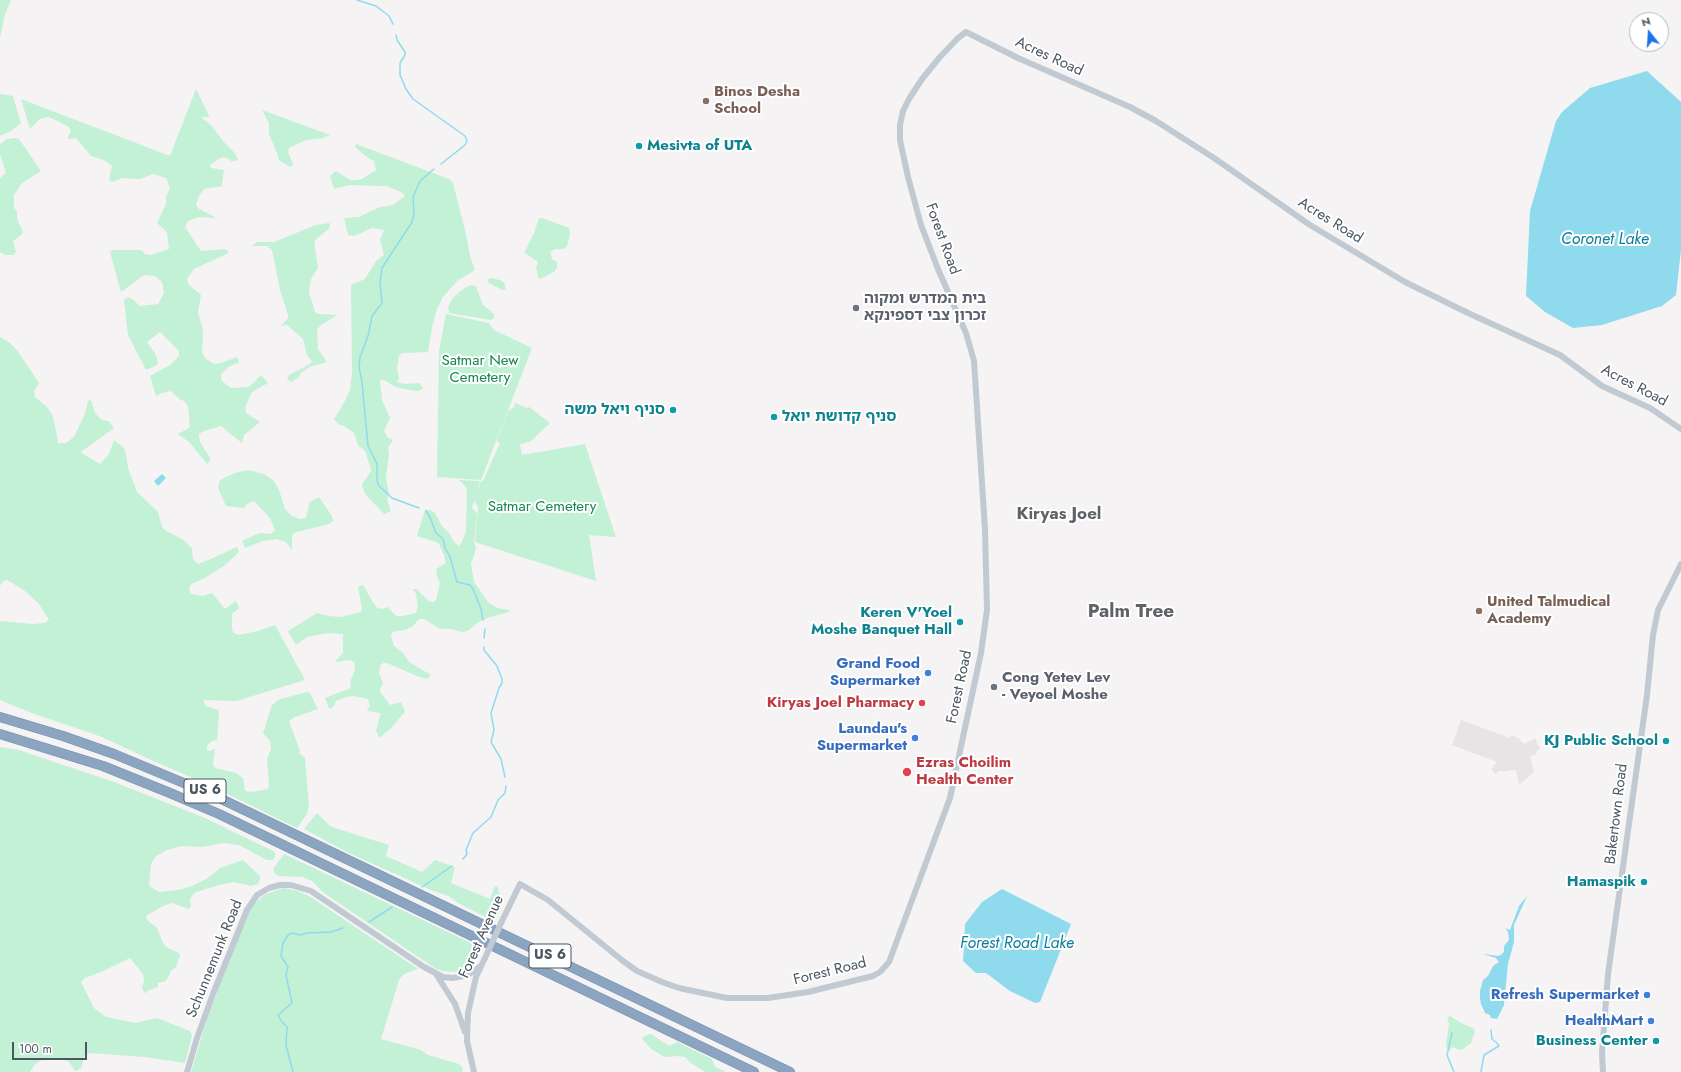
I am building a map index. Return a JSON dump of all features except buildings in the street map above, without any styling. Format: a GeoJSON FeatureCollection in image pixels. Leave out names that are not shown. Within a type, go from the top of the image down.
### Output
{"type":"FeatureCollection","features":[{"type":"Feature","properties":{"kind":"highway"},"geometry":{"type":"LineString","coordinates":[[0,713],[32,724],[46,731]]}},
{"type":"Feature","properties":{"kind":"highway","name":"US 6"},"geometry":{"type":"LineString","coordinates":[[0,717],[114,754],[215,796],[790,1072]]}},
{"type":"Feature","properties":{"kind":"highway","name":"US 6"},"geometry":{"type":"LineString","coordinates":[[0,734],[85,760],[153,786],[219,814],[754,1072]]}},
{"type":"Feature","properties":{"kind":"highway"},"geometry":{"type":"LineString","coordinates":[[0,740],[85,760]]}},
{"type":"Feature","properties":{"kind":"street","name":"Acres Road"},"geometry":{"type":"LineString","coordinates":[[966,32],[1018,58],[1130,107],[1156,121],[1214,158],[1310,225],[1405,282],[1468,313],[1560,355],[1602,386],[1650,408],[1681,429]]}},
{"type":"Feature","properties":{"kind":"street","name":"Forest Road"},"geometry":{"type":"LineString","coordinates":[[520,884],[548,900],[637,971],[662,982],[706,994],[727,998],[783,997],[873,976],[880,972],[889,962],[950,798],[981,653],[987,610],[985,529],[974,361],[966,333],[938,269],[921,225],[900,140],[900,125],[903,111],[909,99],[922,79],[939,58],[958,38],[966,32]]}},
{"type":"Feature","properties":{"kind":"street","name":"Bakertown Road"},"geometry":{"type":"LineString","coordinates":[[1603,1072],[1602,1053],[1608,974],[1647,695],[1653,635],[1658,610],[1681,564]]}},
{"type":"Feature","properties":{"kind":"street","name":"Schunnemunk Road"},"geometry":{"type":"LineString","coordinates":[[187,1072],[212,995],[246,910],[254,898],[265,889],[285,884],[300,886],[310,891],[436,974],[448,978],[458,977],[472,972],[481,966]]}},
{"type":"Feature","properties":{"kind":"street","name":"Forest Avenue"},"geometry":{"type":"LineString","coordinates":[[474,1072],[467,1041],[468,1013],[471,996],[481,966],[520,884]]}},
{"type":"Feature","properties":{"kind":"street","name":"Schunnemunk Road"},"geometry":{"type":"LineString","coordinates":[[436,974],[455,1004],[467,1041]]}},
{"type":"Feature","properties":{"kind":"shaded area"},"geometry":{"type":"Polygon","coordinates":[[[1461,720],[1510,738],[1511,735],[1518,738],[1524,744],[1535,738],[1540,749],[1536,751],[1537,754],[1530,756],[1534,772],[1519,785],[1516,770],[1499,771],[1496,774],[1491,770],[1497,762],[1452,745],[1461,720]]]}},
{"type":"Feature","properties":{"kind":"green space"},"geometry":{"type":"Polygon","coordinates":[[[0,0],[11,0],[5,14],[0,38],[0,0]]]}},
{"type":"Feature","properties":{"kind":"green space"},"geometry":{"type":"Polygon","coordinates":[[[196,89],[209,116],[201,117],[211,125],[223,141],[234,152],[238,159],[236,161],[231,161],[222,157],[210,165],[211,168],[224,170],[222,186],[204,189],[199,196],[196,205],[199,209],[215,218],[200,217],[188,221],[185,227],[201,251],[226,249],[229,253],[194,269],[188,277],[187,281],[189,285],[201,295],[198,312],[203,330],[202,352],[206,359],[214,364],[237,357],[239,360],[238,363],[230,366],[221,374],[221,380],[232,388],[249,387],[261,375],[268,383],[252,392],[245,407],[246,413],[260,422],[244,435],[242,443],[221,426],[199,434],[200,442],[210,458],[210,461],[207,464],[189,442],[178,434],[190,426],[188,406],[171,391],[156,396],[150,376],[170,365],[179,356],[179,351],[160,332],[147,342],[156,355],[158,363],[157,365],[146,370],[128,335],[124,300],[128,297],[140,306],[158,304],[164,293],[162,282],[155,276],[144,275],[121,292],[110,252],[113,250],[139,250],[143,251],[144,254],[151,255],[169,249],[167,232],[157,223],[166,204],[166,197],[170,188],[166,178],[153,174],[140,179],[123,178],[112,182],[109,179],[112,166],[104,160],[91,156],[76,138],[68,139],[71,132],[69,127],[49,117],[40,119],[30,129],[21,99],[170,156],[196,89]]]}},
{"type":"Feature","properties":{"kind":"green space"},"geometry":{"type":"Polygon","coordinates":[[[0,94],[13,96],[21,123],[11,131],[0,136],[0,94]]]}},
{"type":"Feature","properties":{"kind":"green space"},"geometry":{"type":"Polygon","coordinates":[[[262,110],[330,135],[323,138],[306,140],[289,148],[288,152],[293,164],[290,167],[279,160],[269,134],[269,123],[262,110]]]}},
{"type":"Feature","properties":{"kind":"green space"},"geometry":{"type":"Polygon","coordinates":[[[7,139],[19,139],[41,171],[22,183],[14,195],[14,208],[17,211],[17,219],[23,232],[13,241],[16,252],[13,255],[5,255],[0,252],[0,178],[6,173],[0,154],[0,144],[7,139]]]}},
{"type":"Feature","properties":{"kind":"green space"},"geometry":{"type":"Polygon","coordinates":[[[356,144],[449,179],[453,183],[470,256],[475,270],[457,281],[443,297],[437,309],[432,327],[428,352],[403,353],[399,355],[397,369],[399,379],[397,382],[404,384],[419,383],[423,388],[417,391],[404,389],[396,387],[382,379],[380,381],[382,400],[390,418],[384,431],[388,438],[393,440],[388,448],[389,453],[386,478],[389,495],[387,500],[391,511],[384,514],[366,495],[362,486],[371,471],[365,451],[358,445],[354,433],[338,424],[334,419],[350,390],[352,373],[351,285],[365,279],[376,261],[384,255],[380,240],[384,230],[372,228],[354,236],[348,235],[344,218],[359,217],[380,207],[393,205],[405,196],[403,193],[387,186],[350,185],[334,189],[330,176],[336,171],[350,180],[356,180],[362,179],[376,170],[374,161],[355,147],[356,144]]]}},
{"type":"Feature","properties":{"kind":"green space"},"geometry":{"type":"Polygon","coordinates":[[[539,218],[569,228],[570,235],[567,246],[564,249],[555,249],[550,252],[552,259],[557,262],[557,268],[554,272],[540,279],[536,268],[538,262],[525,253],[539,218]]]}},
{"type":"Feature","properties":{"kind":"green space"},"geometry":{"type":"Polygon","coordinates":[[[330,223],[329,229],[314,242],[318,268],[311,279],[309,292],[315,312],[318,314],[337,315],[317,329],[318,349],[327,362],[309,367],[301,373],[298,378],[291,382],[287,379],[289,375],[310,364],[312,361],[307,355],[303,339],[287,325],[281,326],[288,318],[288,315],[280,290],[272,250],[267,246],[251,246],[258,242],[274,242],[316,225],[330,223]]]}},
{"type":"Feature","properties":{"kind":"green space"},"geometry":{"type":"Polygon","coordinates":[[[490,278],[500,280],[504,283],[506,289],[502,290],[489,283],[487,280],[490,278]]]}},
{"type":"Feature","properties":{"kind":"green space"},"geometry":{"type":"Polygon","coordinates":[[[470,285],[476,286],[483,305],[494,314],[494,318],[491,320],[449,313],[448,307],[452,299],[459,292],[470,285]]]}},
{"type":"Feature","properties":{"kind":"green space","name":"Satmar New Cemetery"},"geometry":{"type":"Polygon","coordinates":[[[446,314],[489,323],[494,330],[532,348],[481,480],[437,477],[439,351],[446,314]]]}},
{"type":"Feature","properties":{"kind":"green space"},"geometry":{"type":"Polygon","coordinates":[[[0,337],[10,343],[17,350],[39,383],[34,391],[35,397],[46,406],[52,414],[58,443],[66,443],[74,437],[85,414],[88,401],[91,400],[95,413],[102,420],[109,421],[114,428],[81,452],[100,464],[109,454],[114,440],[124,448],[128,468],[137,492],[158,512],[162,527],[166,531],[182,539],[192,548],[193,559],[198,564],[237,547],[239,552],[224,566],[205,578],[191,584],[189,589],[191,594],[203,596],[212,593],[225,609],[236,601],[239,608],[232,614],[232,628],[233,632],[238,635],[258,631],[275,625],[305,680],[236,701],[203,700],[206,706],[218,710],[219,715],[217,740],[212,741],[207,745],[207,750],[215,749],[213,765],[215,768],[236,773],[243,778],[245,791],[251,792],[268,789],[267,760],[271,748],[270,741],[263,733],[272,705],[280,699],[308,692],[310,693],[318,709],[295,717],[289,721],[300,751],[299,753],[305,758],[309,806],[307,814],[297,828],[209,785],[102,737],[29,712],[0,700],[0,621],[33,624],[45,623],[49,620],[39,604],[24,590],[7,580],[3,581],[0,586],[0,337]]]}},
{"type":"Feature","properties":{"kind":"green space","name":"Satmar Cemetery"},"geometry":{"type":"Polygon","coordinates":[[[515,403],[527,408],[529,407],[550,423],[531,441],[519,445],[522,455],[585,444],[616,537],[589,535],[596,581],[475,542],[478,507],[474,500],[481,481],[483,481],[500,443],[497,442],[497,440],[508,411],[514,407],[515,403]]]}},
{"type":"Feature","properties":{"kind":"green space"},"geometry":{"type":"Polygon","coordinates":[[[248,470],[264,474],[274,481],[279,490],[285,509],[292,516],[300,519],[306,518],[310,502],[319,497],[332,516],[333,521],[329,524],[293,533],[292,550],[286,542],[276,539],[263,541],[245,548],[242,541],[261,533],[271,534],[275,530],[270,518],[254,501],[247,504],[244,508],[226,506],[218,488],[220,480],[235,473],[248,470]]]}},
{"type":"Feature","properties":{"kind":"green space"},"geometry":{"type":"Polygon","coordinates":[[[459,480],[480,481],[472,508],[477,515],[474,542],[476,549],[471,564],[474,582],[488,602],[497,608],[509,610],[509,612],[487,618],[477,623],[468,631],[462,632],[451,629],[440,629],[424,619],[419,619],[412,627],[392,632],[391,636],[394,646],[403,653],[409,662],[431,675],[427,679],[387,663],[383,663],[380,666],[379,673],[383,683],[380,692],[390,705],[401,702],[405,712],[390,729],[379,738],[376,730],[380,713],[368,711],[367,709],[370,706],[368,699],[353,696],[346,697],[336,701],[333,707],[329,709],[325,698],[351,688],[350,682],[355,670],[354,662],[350,660],[335,662],[343,653],[343,634],[328,633],[307,637],[296,645],[288,631],[317,613],[340,617],[361,612],[362,609],[358,586],[363,585],[376,607],[381,609],[388,607],[397,616],[416,613],[418,606],[416,594],[413,589],[416,589],[429,601],[433,602],[436,600],[440,583],[436,569],[446,563],[444,555],[439,544],[417,536],[425,510],[430,510],[435,513],[442,526],[449,533],[454,542],[459,546],[466,532],[467,491],[465,486],[459,480]]]}},
{"type":"Feature","properties":{"kind":"green space"},"geometry":{"type":"Polygon","coordinates":[[[0,747],[19,750],[114,782],[205,818],[275,852],[275,857],[273,860],[267,860],[239,845],[224,843],[202,847],[182,846],[167,850],[156,856],[151,864],[149,884],[159,892],[178,890],[192,886],[208,878],[220,868],[243,860],[260,876],[260,880],[258,884],[251,886],[234,882],[196,892],[190,899],[191,906],[189,909],[172,903],[163,906],[146,916],[147,920],[157,928],[166,947],[179,953],[180,955],[176,967],[171,971],[166,981],[158,983],[158,987],[149,990],[146,993],[144,992],[142,988],[144,981],[143,974],[130,958],[85,978],[81,982],[94,1008],[106,1017],[136,1023],[157,1018],[190,1031],[192,1036],[185,1063],[145,1057],[90,1053],[84,1056],[82,1067],[77,1071],[75,1071],[69,1062],[63,1059],[42,1060],[35,1064],[30,1072],[0,1072],[0,747]]]}},
{"type":"Feature","properties":{"kind":"green space"},"geometry":{"type":"Polygon","coordinates":[[[317,813],[330,826],[389,845],[386,856],[422,872],[435,860],[455,867],[451,883],[490,899],[495,886],[497,886],[503,903],[495,922],[458,903],[449,896],[433,891],[349,853],[304,829],[317,813]]]}},
{"type":"Feature","properties":{"kind":"green space"},"geometry":{"type":"Polygon","coordinates":[[[284,854],[471,943],[474,945],[476,950],[475,962],[470,967],[458,972],[436,969],[324,893],[312,881],[302,877],[279,876],[275,874],[273,869],[284,854]]]}},
{"type":"Feature","properties":{"kind":"green space"},"geometry":{"type":"Polygon","coordinates":[[[283,888],[295,890],[309,896],[418,969],[404,974],[399,980],[381,1039],[421,1050],[428,1055],[459,1064],[463,1068],[462,1072],[191,1072],[206,1022],[241,928],[250,910],[264,895],[283,888]]]}},
{"type":"Feature","properties":{"kind":"green space"},"geometry":{"type":"Polygon","coordinates":[[[1450,1016],[1473,1028],[1475,1031],[1471,1043],[1463,1049],[1459,1050],[1453,1047],[1449,1051],[1446,1046],[1449,1024],[1447,1018],[1450,1016]]]}},
{"type":"Feature","properties":{"kind":"green space"},"geometry":{"type":"Polygon","coordinates":[[[651,1034],[669,1046],[677,1042],[712,1059],[715,1067],[726,1072],[705,1072],[685,1057],[664,1057],[650,1048],[642,1039],[644,1036],[651,1034]]]}},
{"type":"Feature","properties":{"kind":"water","name":"Coronet Lake"},"geometry":{"type":"Polygon","coordinates":[[[1647,71],[1681,102],[1681,250],[1676,295],[1662,306],[1602,325],[1573,328],[1545,312],[1526,296],[1530,211],[1556,121],[1562,112],[1590,88],[1647,71]]]}},
{"type":"Feature","properties":{"kind":"water"},"geometry":{"type":"Polygon","coordinates":[[[162,474],[166,478],[158,486],[154,481],[162,474]]]}},
{"type":"Feature","properties":{"kind":"water","name":"Forest Road Lake"},"geometry":{"type":"Polygon","coordinates":[[[1002,889],[1071,924],[1040,1002],[1035,1003],[1010,991],[986,973],[976,973],[963,961],[965,924],[982,902],[1002,889]]]}},
{"type":"Feature","properties":{"kind":"water"},"geometry":{"type":"Polygon","coordinates":[[[1527,896],[1514,925],[1514,942],[1508,964],[1504,1005],[1497,1019],[1491,1018],[1490,1015],[1485,1013],[1481,1004],[1480,991],[1483,980],[1488,976],[1493,966],[1499,962],[1496,958],[1483,954],[1499,956],[1504,952],[1504,946],[1509,940],[1508,932],[1505,928],[1510,930],[1519,906],[1527,896]]]}},
{"type":"Feature","properties":{"kind":"waterway"},"geometry":{"type":"LineString","coordinates":[[357,0],[376,6],[389,16],[393,24]]}},
{"type":"Feature","properties":{"kind":"waterway"},"geometry":{"type":"LineString","coordinates":[[396,35],[397,40],[405,52],[405,55],[400,63],[400,75],[406,89],[413,99],[465,136],[467,141],[465,145],[441,164]]}},
{"type":"Feature","properties":{"kind":"waterway"},"geometry":{"type":"LineString","coordinates":[[419,508],[392,498],[379,486],[377,481],[377,464],[368,446],[362,382],[359,367],[360,357],[368,336],[372,316],[382,303],[380,283],[382,268],[412,222],[414,213],[413,197],[420,181],[434,169]]}},
{"type":"Feature","properties":{"kind":"waterway"},"geometry":{"type":"LineString","coordinates":[[426,511],[436,533],[443,539],[457,582],[470,585],[473,589],[481,609],[483,620]]}},
{"type":"Feature","properties":{"kind":"waterway"},"geometry":{"type":"LineString","coordinates":[[484,638],[485,629]]}},
{"type":"Feature","properties":{"kind":"waterway"},"geometry":{"type":"LineString","coordinates":[[484,647],[484,650],[497,666],[502,679],[502,683],[491,713],[494,730],[491,742],[501,759],[505,777]]}},
{"type":"Feature","properties":{"kind":"waterway"},"geometry":{"type":"LineString","coordinates":[[463,859],[467,854],[466,850],[473,833],[491,817],[498,800],[505,793],[506,786]]}},
{"type":"Feature","properties":{"kind":"waterway"},"geometry":{"type":"LineString","coordinates":[[422,887],[452,866]]}},
{"type":"Feature","properties":{"kind":"waterway"},"geometry":{"type":"LineString","coordinates":[[369,922],[392,907]]}},
{"type":"Feature","properties":{"kind":"waterway"},"geometry":{"type":"LineString","coordinates":[[293,1072],[286,1045],[287,1027],[278,1015],[292,1003],[286,975],[288,967],[281,956],[283,943],[288,935],[292,933],[300,935],[307,933],[331,932],[343,928]]}},
{"type":"Feature","properties":{"kind":"waterway"},"geometry":{"type":"LineString","coordinates":[[1481,1072],[1484,1055],[1499,1046],[1492,1039],[1491,1030]]}},
{"type":"Feature","properties":{"kind":"waterway"},"geometry":{"type":"LineString","coordinates":[[1452,1033],[1447,1055],[1454,1072]]}},
{"type":"Feature","properties":{"kind":"place","name":"Binos Desha School"},"geometry":{"type":"Point","coordinates":[706,101]}},
{"type":"Feature","properties":{"kind":"place","name":"Mesivta of UTA"},"geometry":{"type":"Point","coordinates":[639,146]}},
{"type":"Feature","properties":{"kind":"place","name":"בית המדרש ומקוה זכרון צבי דספינקא"},"geometry":{"type":"Point","coordinates":[856,308]}},
{"type":"Feature","properties":{"kind":"place","name":"סניף ויאל משה"},"geometry":{"type":"Point","coordinates":[673,410]}},
{"type":"Feature","properties":{"kind":"place","name":"סניף קדושת יואל"},"geometry":{"type":"Point","coordinates":[774,417]}},
{"type":"Feature","properties":{"kind":"place","name":"United Talmudical Academy"},"geometry":{"type":"Point","coordinates":[1479,611]}},
{"type":"Feature","properties":{"kind":"place","name":"Keren V'Yoel Moshe Banquet Hall"},"geometry":{"type":"Point","coordinates":[960,622]}},
{"type":"Feature","properties":{"kind":"place","name":"Grand Food Supermarket"},"geometry":{"type":"Point","coordinates":[928,673]}},
{"type":"Feature","properties":{"kind":"place","name":"Cong Yetev Lev - Veyoel Moshe"},"geometry":{"type":"Point","coordinates":[994,687]}},
{"type":"Feature","properties":{"kind":"place","name":"Kiryas Joel Pharmacy"},"geometry":{"type":"Point","coordinates":[922,703]}},
{"type":"Feature","properties":{"kind":"place","name":"Laundau's Supermarket"},"geometry":{"type":"Point","coordinates":[915,738]}},
{"type":"Feature","properties":{"kind":"place","name":"KJ Public School"},"geometry":{"type":"Point","coordinates":[1666,741]}},
{"type":"Feature","properties":{"kind":"place","name":"Ezras Choilim Health Center"},"geometry":{"type":"Point","coordinates":[907,772]}},
{"type":"Feature","properties":{"kind":"place","name":"Hamaspik"},"geometry":{"type":"Point","coordinates":[1644,882]}},
{"type":"Feature","properties":{"kind":"place","name":"Refresh Supermarket"},"geometry":{"type":"Point","coordinates":[1647,995]}},
{"type":"Feature","properties":{"kind":"place","name":"HealthMart"},"geometry":{"type":"Point","coordinates":[1651,1021]}},
{"type":"Feature","properties":{"kind":"place","name":"Business Center"},"geometry":{"type":"Point","coordinates":[1656,1041]}},
{"type":"Feature","properties":{"kind":"district","name":"Kiryas Joel"},"geometry":{"type":"Point","coordinates":[1059,515]}},
{"type":"Feature","properties":{"kind":"district","name":"Palm Tree"},"geometry":{"type":"Point","coordinates":[1131,612]}}]}
